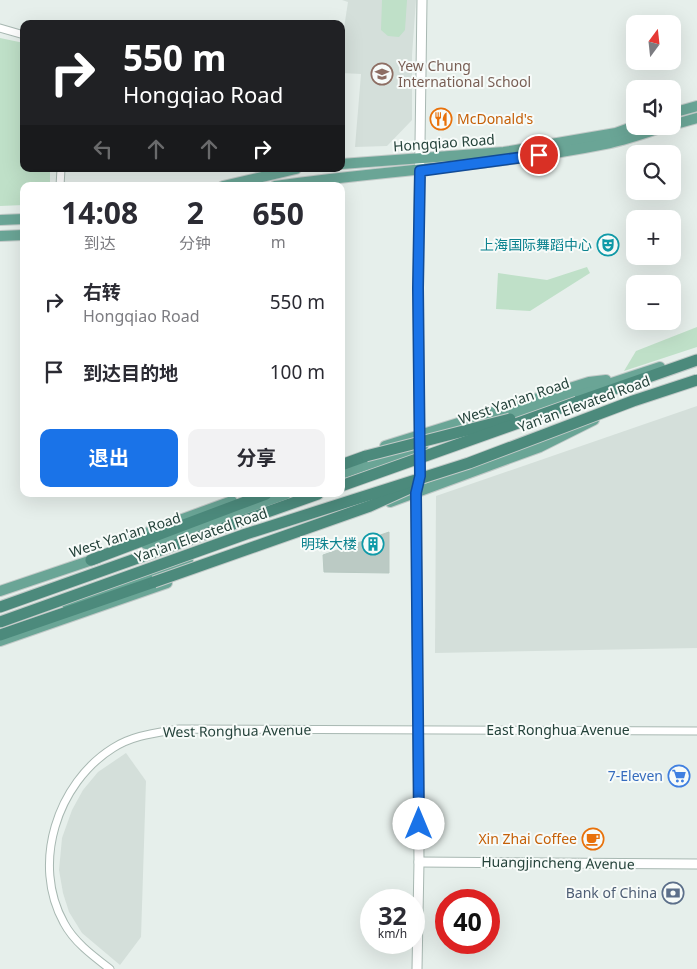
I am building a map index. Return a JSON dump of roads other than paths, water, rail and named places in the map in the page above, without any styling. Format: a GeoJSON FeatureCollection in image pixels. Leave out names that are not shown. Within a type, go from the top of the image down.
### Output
{"type":"FeatureCollection","features":[{"type":"Feature","properties":{"kind":"highway","name":"Yan'an Elevated Road"},"geometry":{"type":"LineString","coordinates":[[345,485],[697,360]]}},
{"type":"Feature","properties":{"kind":"highway","name":"Yan'an Elevated Road"},"geometry":{"type":"LineString","coordinates":[[0,622],[246,534],[469,463],[633,401],[697,381]]}},
{"type":"Feature","properties":{"kind":"highway"},"geometry":{"type":"LineString","coordinates":[[345,463],[577,402]]}},
{"type":"Feature","properties":{"kind":"highway"},"geometry":{"type":"LineString","coordinates":[[0,635],[370,506],[469,463]]}},
{"type":"Feature","properties":{"kind":"highway"},"geometry":{"type":"LineString","coordinates":[[91,560],[258,497]]}},
{"type":"Feature","properties":{"kind":"highway","name":"Yan'an Elevated Road"},"geometry":{"type":"LineString","coordinates":[[0,607],[310,497]]}},
{"type":"Feature","properties":{"kind":"main road"},"geometry":{"type":"LineString","coordinates":[[681,110],[697,106]]}},
{"type":"Feature","properties":{"kind":"main road"},"geometry":{"type":"LineString","coordinates":[[681,122],[697,118]]}},
{"type":"Feature","properties":{"kind":"main road","name":"Hongqiao Road"},"geometry":{"type":"LineString","coordinates":[[345,164],[504,152],[616,133],[626,129]]}},
{"type":"Feature","properties":{"kind":"main road","name":"Hongqiao Road"},"geometry":{"type":"LineString","coordinates":[[304,182],[340,177],[420,171],[506,160],[606,144],[636,135]]}},
{"type":"Feature","properties":{"kind":"main road"},"geometry":{"type":"LineString","coordinates":[[240,182],[283,172]]}},
{"type":"Feature","properties":{"kind":"main road"},"geometry":{"type":"LineString","coordinates":[[0,220],[20,219]]}},
{"type":"Feature","properties":{"kind":"main road"},"geometry":{"type":"LineString","coordinates":[[0,236],[20,235]]}},
{"type":"Feature","properties":{"kind":"main road","name":"West Yan'an Road"},"geometry":{"type":"LineString","coordinates":[[345,473],[697,355]]}},
{"type":"Feature","properties":{"kind":"main road"},"geometry":{"type":"LineString","coordinates":[[345,462],[420,434],[589,382],[634,376]]}},
{"type":"Feature","properties":{"kind":"main road"},"geometry":{"type":"LineString","coordinates":[[0,627],[420,476],[697,381]]}},
{"type":"Feature","properties":{"kind":"main road"},"geometry":{"type":"LineString","coordinates":[[0,641],[144,592],[269,543],[416,493],[540,447],[622,406]]}},
{"type":"Feature","properties":{"kind":"main road"},"geometry":{"type":"LineString","coordinates":[[91,560],[155,528],[243,497]]}},
{"type":"Feature","properties":{"kind":"main road","name":"West Yan'an Road"},"geometry":{"type":"LineString","coordinates":[[0,591],[91,560],[159,541],[278,497]]}},
{"type":"Feature","properties":{"kind":"street"},"geometry":{"type":"LineString","coordinates":[[417,969],[419,862],[416,493],[420,476],[418,288],[422,0]]}},
{"type":"Feature","properties":{"kind":"street"},"geometry":{"type":"LineString","coordinates":[[0,28],[20,33]]}},
{"type":"Feature","properties":{"kind":"street","name":"West Ronghua Avenue"},"geometry":{"type":"LineString","coordinates":[[110,969],[88,952],[64,925],[53,899],[49,868],[52,836],[61,810],[74,787],[90,766],[114,748],[145,734],[179,729],[418,729]]}},
{"type":"Feature","properties":{"kind":"street","name":"East Ronghua Avenue"},"geometry":{"type":"LineString","coordinates":[[418,729],[697,731]]}},
{"type":"Feature","properties":{"kind":"street","name":"Huangjincheng Avenue"},"geometry":{"type":"LineString","coordinates":[[419,862],[697,864]]}},
{"type":"Feature","properties":{"kind":"place","name":"Yew Chung International School"},"geometry":{"type":"Point","coordinates":[382,74]}},
{"type":"Feature","properties":{"kind":"place","name":"McDonald's"},"geometry":{"type":"Point","coordinates":[441,119]}},
{"type":"Feature","properties":{"kind":"place","name":"上海国际舞蹈中心"},"geometry":{"type":"Point","coordinates":[608,245]}},
{"type":"Feature","properties":{"kind":"place","name":"明珠大楼"},"geometry":{"type":"Point","coordinates":[373,544]}},
{"type":"Feature","properties":{"kind":"place","name":"7-Eleven"},"geometry":{"type":"Point","coordinates":[679,776]}},
{"type":"Feature","properties":{"kind":"place","name":"Xin Zhai Coffee"},"geometry":{"type":"Point","coordinates":[593,839]}},
{"type":"Feature","properties":{"kind":"place","name":"Bank of China"},"geometry":{"type":"Point","coordinates":[673,893]}}]}
